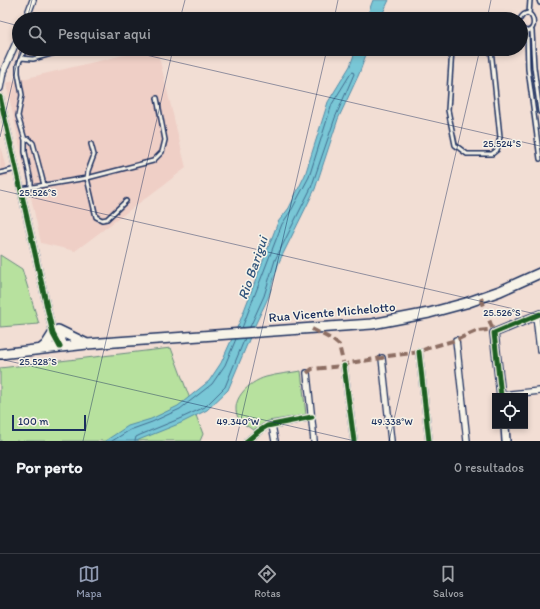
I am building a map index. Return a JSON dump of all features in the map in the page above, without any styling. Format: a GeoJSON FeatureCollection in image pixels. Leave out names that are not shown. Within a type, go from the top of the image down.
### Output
{"type":"FeatureCollection","features":[{"type":"Feature","properties":{"kind":"main road","name":"Rua Vicente Michelotto"},"geometry":{"type":"LineString","coordinates":[[0,354],[87,344],[359,326],[399,320],[476,300],[506,289],[540,273]]}},
{"type":"Feature","properties":{"kind":"main road"},"geometry":{"type":"LineString","coordinates":[[41,349],[51,340],[56,332],[87,344]]}},
{"type":"Feature","properties":{"kind":"street"},"geometry":{"type":"LineString","coordinates":[[30,12],[33,0]]}},
{"type":"Feature","properties":{"kind":"street"},"geometry":{"type":"LineString","coordinates":[[0,88],[3,72],[12,52]]}},
{"type":"Feature","properties":{"kind":"street"},"geometry":{"type":"LineString","coordinates":[[0,97],[52,323],[62,347]]}},
{"type":"Feature","properties":{"kind":"street"},"geometry":{"type":"LineString","coordinates":[[501,393],[494,333],[538,315],[540,350]]}},
{"type":"Feature","properties":{"kind":"street"},"geometry":{"type":"LineString","coordinates":[[456,340],[467,441]]}},
{"type":"Feature","properties":{"kind":"street"},"geometry":{"type":"LineString","coordinates":[[419,352],[429,441]]}},
{"type":"Feature","properties":{"kind":"street"},"geometry":{"type":"LineString","coordinates":[[382,358],[391,441]]}},
{"type":"Feature","properties":{"kind":"street"},"geometry":{"type":"LineString","coordinates":[[344,366],[354,441]]}},
{"type":"Feature","properties":{"kind":"street"},"geometry":{"type":"LineString","coordinates":[[306,373],[314,441]]}},
{"type":"Feature","properties":{"kind":"street"},"geometry":{"type":"LineString","coordinates":[[524,393],[540,391]]}},
{"type":"Feature","properties":{"kind":"street"},"geometry":{"type":"LineString","coordinates":[[247,441],[263,428],[312,417]]}},
{"type":"Feature","properties":{"kind":"street"},"geometry":{"type":"LineString","coordinates":[[272,425],[275,441]]}},
{"type":"Feature","properties":{"kind":"street"},"geometry":{"type":"LineString","coordinates":[[505,429],[506,441]]}},
{"type":"Feature","properties":{"kind":"lane"},"geometry":{"type":"LineString","coordinates":[[530,0],[529,14],[534,16],[537,21],[536,27],[532,31],[534,67],[540,112]]}},
{"type":"Feature","properties":{"kind":"lane"},"geometry":{"type":"LineString","coordinates":[[31,187],[25,152],[25,140],[18,116],[22,95],[18,65],[21,58],[33,59],[44,56]]}},
{"type":"Feature","properties":{"kind":"lane"},"geometry":{"type":"LineString","coordinates":[[452,56],[448,110],[455,145],[467,154],[492,154],[497,150],[500,137],[492,56]]}},
{"type":"Feature","properties":{"kind":"lane"},"geometry":{"type":"LineString","coordinates":[[528,56],[528,69],[540,159]]}},
{"type":"Feature","properties":{"kind":"lane"},"geometry":{"type":"LineString","coordinates":[[528,69],[540,66]]}},
{"type":"Feature","properties":{"kind":"lane"},"geometry":{"type":"LineString","coordinates":[[21,189],[87,178],[153,161],[162,152],[165,140],[157,98]]}},
{"type":"Feature","properties":{"kind":"lane"},"geometry":{"type":"LineString","coordinates":[[25,140],[29,139],[34,143],[44,185]]}},
{"type":"Feature","properties":{"kind":"lane"},"geometry":{"type":"LineString","coordinates":[[91,144],[94,154],[87,178],[96,217],[102,220],[107,219],[126,201]]}},
{"type":"Feature","properties":{"kind":"lane"},"geometry":{"type":"LineString","coordinates":[[0,173],[17,169]]}},
{"type":"Feature","properties":{"kind":"shaded area"},"geometry":{"type":"Polygon","coordinates":[[[120,56],[159,56],[186,168],[75,251],[41,243],[6,83],[120,56]]]}},
{"type":"Feature","properties":{"kind":"shaded area"},"geometry":{"type":"Polygon","coordinates":[[[0,145],[8,176],[0,177],[0,145]]]}},
{"type":"Feature","properties":{"kind":"green space"},"geometry":{"type":"Polygon","coordinates":[[[0,255],[22,269],[39,324],[0,327],[0,255]]]}},
{"type":"Feature","properties":{"kind":"green space"},"geometry":{"type":"Polygon","coordinates":[[[171,348],[203,434],[200,441],[0,441],[0,368],[171,348]]]}},
{"type":"Feature","properties":{"kind":"green space"},"geometry":{"type":"Polygon","coordinates":[[[301,371],[306,415],[268,421],[253,430],[240,421],[236,407],[241,394],[246,388],[266,377],[301,371]]]}},
{"type":"Feature","properties":{"kind":"water"},"geometry":{"type":"Polygon","coordinates":[[[373,0],[389,0],[383,12],[369,12],[373,0]]]}},
{"type":"Feature","properties":{"kind":"water"},"geometry":{"type":"Polygon","coordinates":[[[354,56],[365,56],[359,74],[338,119],[315,189],[279,262],[268,298],[228,390],[207,410],[181,423],[136,441],[105,441],[128,426],[151,419],[178,406],[209,381],[221,363],[240,321],[278,222],[289,208],[305,175],[328,102],[350,66],[354,56]]]}},
{"type":"Feature","properties":{"kind":"marked path"},"geometry":{"type":"LineString","coordinates":[[481,298],[494,333]]}},
{"type":"Feature","properties":{"kind":"marked path"},"geometry":{"type":"LineString","coordinates":[[312,329],[333,340],[339,345],[344,366]]}},
{"type":"Feature","properties":{"kind":"marked path"},"geometry":{"type":"LineString","coordinates":[[307,373],[312,369],[344,366],[349,363],[419,352],[456,340],[476,331],[488,330],[494,333]]}},
{"type":"Feature","properties":{"kind":"cycle path"},"geometry":{"type":"LineString","coordinates":[[0,97],[53,334],[60,347]]}},
{"type":"Feature","properties":{"kind":"cycle path"},"geometry":{"type":"LineString","coordinates":[[501,393],[494,333],[540,314]]}},
{"type":"Feature","properties":{"kind":"cycle path"},"geometry":{"type":"LineString","coordinates":[[419,352],[429,441]]}},
{"type":"Feature","properties":{"kind":"cycle path"},"geometry":{"type":"LineString","coordinates":[[344,366],[354,441]]}},
{"type":"Feature","properties":{"kind":"cycle path"},"geometry":{"type":"LineString","coordinates":[[247,441],[267,426],[312,417]]}},
{"type":"Feature","properties":{"kind":"water label","name":"Rio Barigui"},"geometry":{"type":"Point","coordinates":[253,268]}}]}
